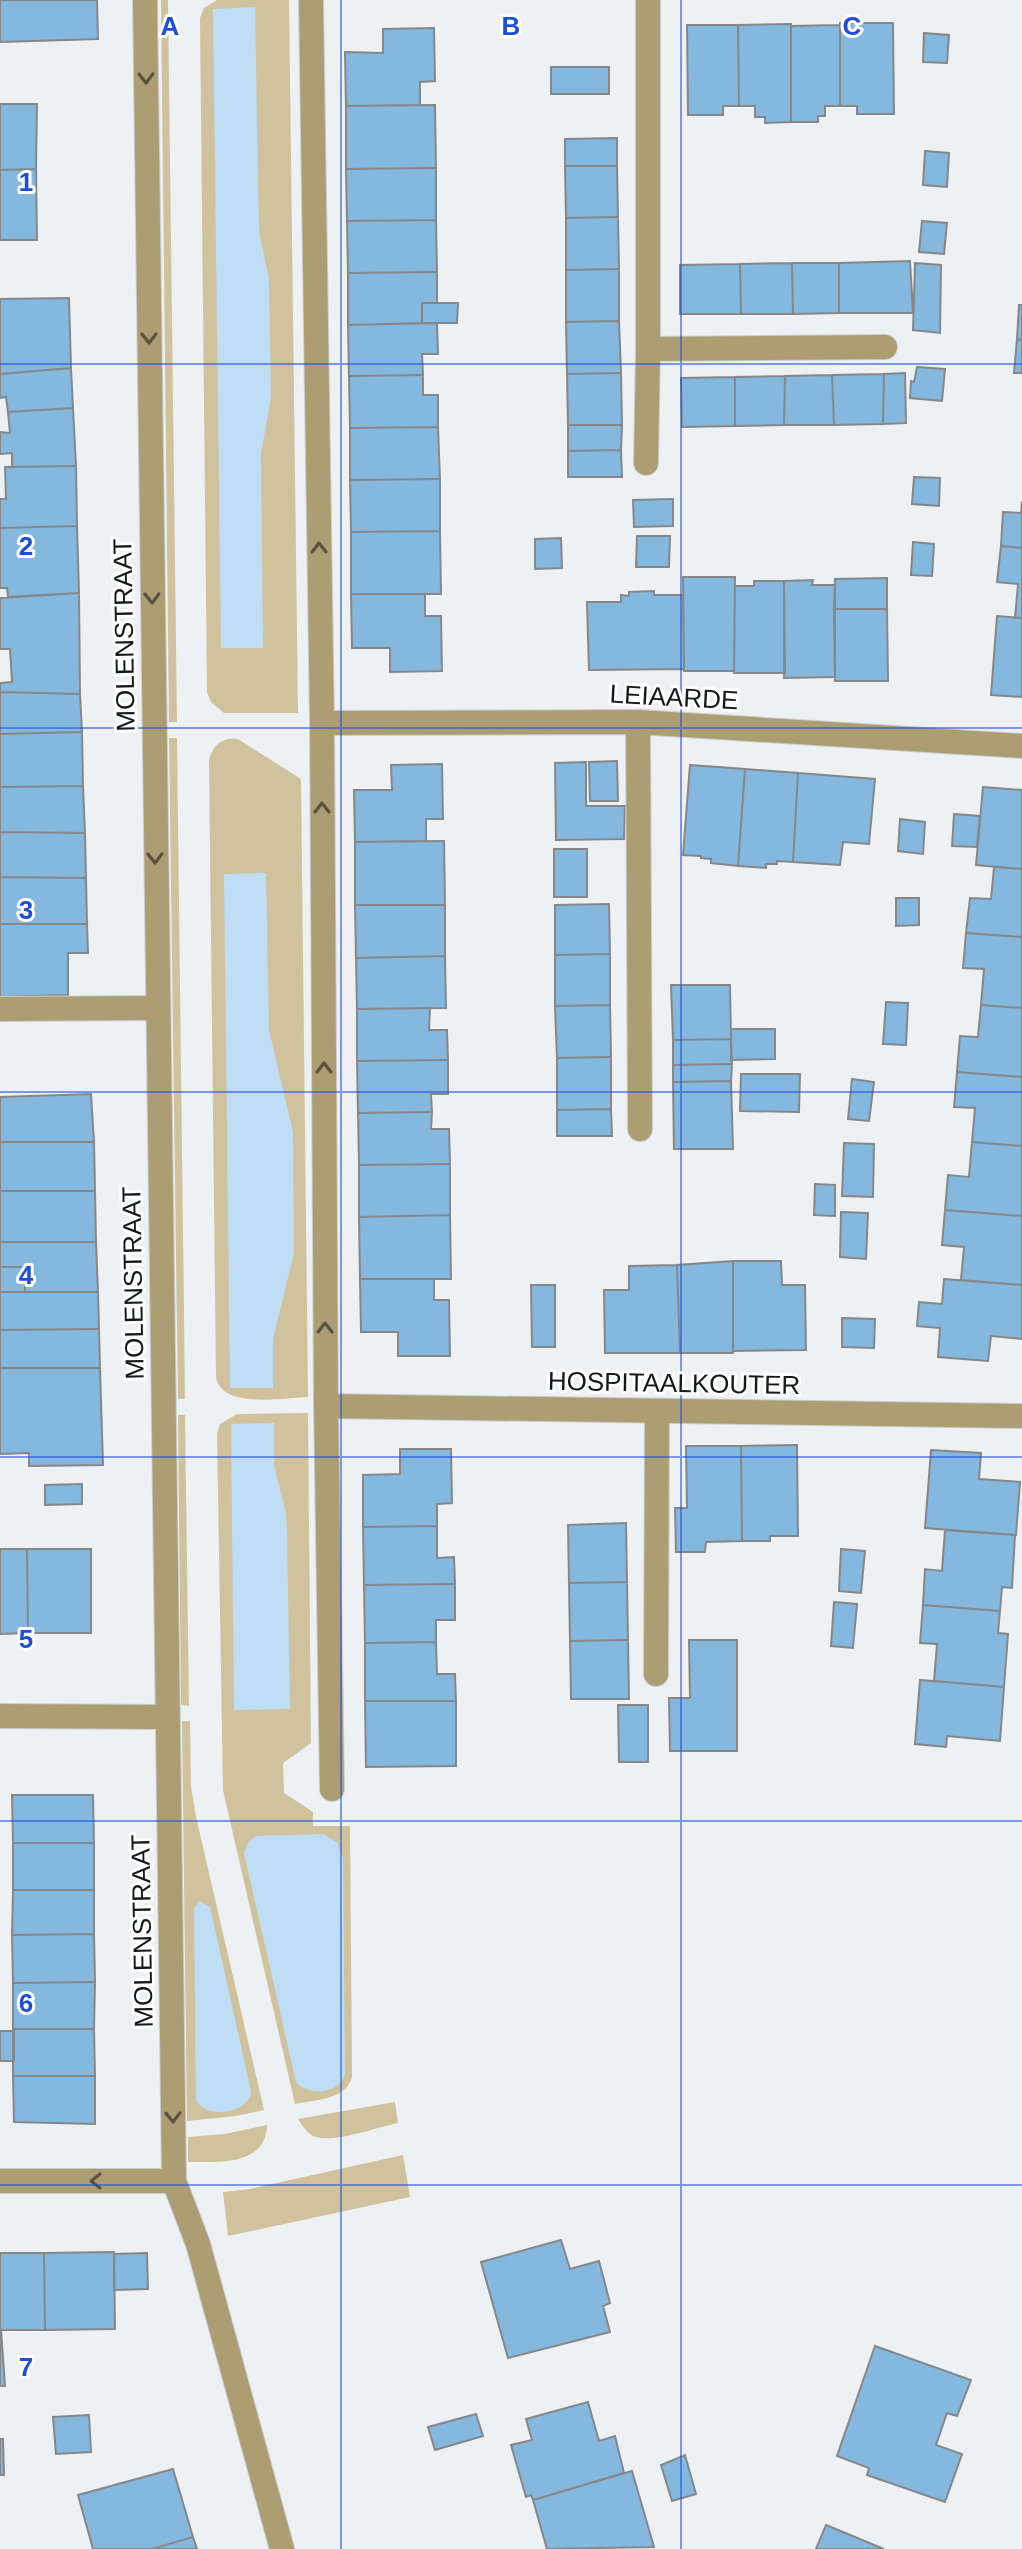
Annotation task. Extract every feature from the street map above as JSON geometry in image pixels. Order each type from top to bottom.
[{"type":"street","name":"MOLENSTRAAT","points":[[145,0],[174,2181],[198,2244],[282,2549]]},
{"type":"street","points":[[311,0],[322,723],[326,1406],[332,1789]]},
{"type":"street","points":[[646,463],[648,0]]},
{"type":"street","points":[[648,349],[885,347]]},
{"type":"street","points":[[638,722],[640,1129]]},
{"type":"street","name":"LEIAARDE","points":[[322,723],[638,722],[1022,746]]},
{"type":"street","points":[[0,1009],[157,1008]]},
{"type":"street","name":"HOSPITAALKOUTER","points":[[326,1406],[1022,1416]]},
{"type":"street","points":[[656,1674],[657,1411]]},
{"type":"street","points":[[0,1716],[166,1717]]},
{"type":"street","points":[[0,2181],[174,2181]]},
{"type":"shaded area","points":[[161,0],[168,0],[177,722],[169,722]]},
{"type":"shaded area","points":[[217,0],[289,0],[298,713],[224,713],[211,702],[207,692],[200,18],[204,8]]},
{"type":"shaded area","points":[[169,738],[177,738],[185,1399],[178,1399]]},
{"type":"shaded area","points":[[238,739],[301,779],[308,1397],[269,1400],[229,1394],[220,1387],[216,1377],[209,761],[219,743]]},
{"type":"shaded area","points":[[308,1413],[311,1743],[283,1763],[284,1793],[313,1812],[313,1826],[350,1826],[352,2077],[349,2085],[336,2095],[295,2104],[223,1790],[217,1434],[220,1424],[237,1414]]},
{"type":"shaded area","points":[[178,1415],[185,1415],[189,1706],[181,1705]]},
{"type":"shaded area","points":[[182,1721],[190,1721],[191,1787],[196,1817],[264,2110],[187,2121]]},
{"type":"shaded area","points":[[395,2102],[398,2123],[345,2136],[316,2137],[298,2119]]},
{"type":"shaded area","points":[[267,2125],[265,2138],[249,2155],[226,2161],[188,2162],[188,2137],[225,2134]]},
{"type":"shaded area","points":[[403,2155],[410,2197],[228,2236],[223,2192],[250,2189]]},
{"type":"water","points":[[255,7],[259,232],[269,279],[271,397],[261,454],[263,648],[221,648],[213,9]]},
{"type":"water","points":[[266,873],[269,1030],[293,1132],[294,1253],[273,1339],[273,1388],[230,1388],[224,874]]},
{"type":"water","points":[[274,1423],[274,1465],[286,1513],[290,1709],[234,1710],[231,1424]]},
{"type":"water","points":[[323,1834],[338,1843],[343,1859],[345,2074],[337,2086],[315,2091],[296,2082],[244,1853],[249,1841],[256,1836]]},
{"type":"water","points":[[200,1901],[210,1907],[251,2091],[243,2105],[218,2112],[202,2107],[196,2101],[194,1908]]},
{"type":"building","points":[[0,0],[97,0],[98,39],[0,42]]},
{"type":"building","points":[[840,23],[893,23],[894,114],[857,114],[857,106],[840,106]]},
{"type":"building","points":[[791,24],[791,122],[765,123],[765,117],[755,117],[755,106],[739,106],[738,25]]},
{"type":"building","points":[[687,25],[738,25],[739,106],[723,106],[723,115],[688,115]]},
{"type":"building","points":[[840,25],[840,106],[825,106],[825,116],[818,116],[818,122],[791,122],[791,26]]},
{"type":"building","points":[[434,28],[435,81],[420,82],[420,105],[346,106],[345,52],[383,53],[383,29]]},
{"type":"building","points":[[924,33],[949,35],[947,63],[923,62]]},
{"type":"building","points":[[551,67],[609,67],[609,94],[551,94]]},
{"type":"building","points":[[0,104],[37,104],[36,169],[0,170]]},
{"type":"building","points":[[435,105],[436,168],[346,169],[346,106]]},
{"type":"building","points":[[617,138],[617,166],[565,166],[565,139]]},
{"type":"building","points":[[925,151],[949,153],[947,187],[923,185]]},
{"type":"building","points":[[565,166],[617,166],[618,217],[566,218]]},
{"type":"building","points":[[436,168],[436,220],[347,221],[346,169]]},
{"type":"building","points":[[36,169],[37,240],[0,240],[0,170]]},
{"type":"building","points":[[618,217],[619,269],[566,270],[566,218]]},
{"type":"building","points":[[436,220],[437,272],[348,273],[347,221]]},
{"type":"building","points":[[922,221],[947,223],[944,254],[919,252]]},
{"type":"building","points":[[910,261],[913,313],[839,313],[839,263]]},
{"type":"building","points":[[792,263],[839,263],[839,313],[793,314]]},
{"type":"building","points":[[792,263],[793,314],[741,314],[740,264]]},
{"type":"building","points":[[915,263],[941,265],[940,333],[913,330]]},
{"type":"building","points":[[740,264],[741,314],[680,314],[680,265]]},
{"type":"building","points":[[619,269],[619,321],[566,322],[566,270]]},
{"type":"building","points":[[437,272],[437,303],[422,303],[422,323],[348,325],[348,273]]},
{"type":"building","points":[[69,298],[71,368],[0,374],[0,299]]},
{"type":"building","points":[[422,303],[458,303],[457,323],[422,323]]},
{"type":"building","points":[[1019,305],[1022,305],[1022,340],[1017,339]]},
{"type":"building","points":[[619,321],[621,373],[567,374],[566,322]]},
{"type":"building","points":[[437,323],[438,354],[422,354],[423,375],[349,376],[348,325]]},
{"type":"building","points":[[1017,339],[1022,340],[1022,373],[1014,373]]},
{"type":"building","points":[[917,367],[945,369],[942,401],[910,398],[911,381],[914,382]]},
{"type":"building","points":[[71,368],[73,408],[8,412],[6,397],[0,398],[0,374]]},
{"type":"building","points":[[621,373],[622,425],[568,425],[567,374]]},
{"type":"building","points":[[905,373],[906,423],[883,424],[884,374]]},
{"type":"building","points":[[884,374],[883,424],[834,425],[832,375]]},
{"type":"building","points":[[423,375],[423,395],[438,395],[438,427],[350,428],[349,376]]},
{"type":"building","points":[[832,375],[834,425],[784,425],[785,376]]},
{"type":"building","points":[[785,376],[784,425],[735,426],[735,377]]},
{"type":"building","points":[[735,377],[735,426],[682,427],[681,378]]},
{"type":"building","points":[[73,408],[76,466],[12,467],[12,453],[0,454],[0,432],[10,433],[8,412]]},
{"type":"building","points":[[568,425],[622,425],[621,450],[568,451]]},
{"type":"building","points":[[438,427],[440,479],[350,480],[350,428]]},
{"type":"building","points":[[621,450],[622,477],[568,477],[568,451]]},
{"type":"building","points":[[76,466],[77,526],[0,528],[0,499],[6,499],[5,467]]},
{"type":"building","points":[[914,477],[940,478],[939,506],[912,504]]},
{"type":"building","points":[[440,479],[440,531],[351,532],[350,480]]},
{"type":"building","points":[[673,499],[673,526],[634,527],[633,500]]},
{"type":"building","points":[[1022,501],[1022,548],[1001,546],[1003,512],[1021,513]]},
{"type":"building","points":[[77,526],[79,593],[8,597],[7,588],[0,588],[0,528]]},
{"type":"building","points":[[440,531],[441,594],[351,594],[351,532]]},
{"type":"building","points":[[637,536],[670,536],[669,567],[636,567]]},
{"type":"building","points":[[561,538],[562,568],[535,569],[535,539]]},
{"type":"building","points":[[913,542],[934,544],[932,576],[911,575]]},
{"type":"building","points":[[1001,546],[1022,548],[1022,618],[1015,618],[1018,584],[997,582]]},
{"type":"building","points":[[683,577],[735,577],[734,671],[684,671]]},
{"type":"building","points":[[887,578],[887,609],[834,609],[835,579]]},
{"type":"building","points":[[813,580],[812,585],[835,585],[835,677],[784,678],[784,581]]},
{"type":"building","points":[[754,581],[784,581],[785,673],[734,673],[735,586],[754,586]]},
{"type":"building","points":[[654,591],[654,595],[683,595],[684,669],[589,670],[587,602],[621,602],[621,595],[629,596],[629,592]]},
{"type":"building","points":[[79,593],[80,694],[0,692],[0,683],[12,682],[10,649],[0,649],[0,598]]},
{"type":"building","points":[[351,594],[425,594],[425,616],[441,616],[442,671],[390,672],[390,648],[352,648]]},
{"type":"building","points":[[834,609],[887,609],[888,681],[835,681]]},
{"type":"building","points":[[997,616],[1022,618],[1022,697],[991,695]]},
{"type":"building","points":[[0,692],[80,694],[82,732],[0,734]]},
{"type":"building","points":[[82,732],[83,786],[0,787],[0,734]]},
{"type":"building","points":[[617,761],[618,801],[590,801],[589,762]]},
{"type":"building","points":[[586,762],[586,806],[625,806],[624,839],[556,840],[555,763]]},
{"type":"building","points":[[442,764],[443,819],[426,819],[426,841],[355,842],[354,790],[392,790],[391,765]]},
{"type":"building","points":[[690,765],[745,769],[738,866],[711,863],[711,859],[701,856],[683,855]]},
{"type":"building","points":[[745,769],[798,773],[793,862],[777,861],[777,864],[766,864],[766,868],[738,866]]},
{"type":"building","points":[[798,773],[875,779],[869,844],[843,842],[840,865],[793,862]]},
{"type":"building","points":[[83,786],[85,833],[0,832],[0,787]]},
{"type":"building","points":[[983,787],[1022,790],[1022,869],[976,865]]},
{"type":"building","points":[[954,814],[980,816],[977,847],[952,846]]},
{"type":"building","points":[[900,819],[925,822],[923,854],[898,851]]},
{"type":"building","points":[[0,832],[85,833],[86,878],[0,877]]},
{"type":"building","points":[[444,841],[445,905],[355,905],[355,842]]},
{"type":"building","points":[[554,849],[587,849],[587,897],[554,897]]},
{"type":"building","points":[[994,867],[1022,869],[1022,937],[966,933],[970,898],[991,899]]},
{"type":"building","points":[[0,877],[86,878],[87,924],[0,924]]},
{"type":"building","points":[[896,898],[919,898],[919,925],[896,926]]},
{"type":"building","points":[[609,904],[610,954],[555,955],[555,905]]},
{"type":"building","points":[[355,905],[445,905],[445,956],[356,958]]},
{"type":"building","points":[[0,924],[87,924],[88,953],[68,953],[68,995],[0,997]]},
{"type":"building","points":[[966,933],[1022,937],[1022,1008],[981,1005],[984,969],[963,968]]},
{"type":"building","points":[[610,954],[610,1005],[555,1006],[555,955]]},
{"type":"building","points":[[445,956],[446,1008],[357,1009],[356,958]]},
{"type":"building","points":[[671,985],[730,985],[731,1039],[673,1040]]},
{"type":"building","points":[[886,1002],[908,1003],[906,1045],[883,1044]]},
{"type":"building","points":[[610,1005],[611,1057],[557,1058],[555,1006]]},
{"type":"building","points":[[981,1005],[1022,1008],[1022,1077],[957,1072],[960,1036],[978,1037]]},
{"type":"building","points":[[430,1008],[429,1030],[447,1030],[448,1060],[357,1061],[357,1009]]},
{"type":"building","points":[[731,1029],[775,1029],[775,1059],[731,1060]]},
{"type":"building","points":[[731,1039],[732,1064],[673,1065],[673,1040]]},
{"type":"building","points":[[611,1057],[611,1109],[557,1110],[557,1058]]},
{"type":"building","points":[[448,1060],[448,1094],[431,1094],[432,1112],[358,1113],[357,1061]]},
{"type":"building","points":[[732,1064],[731,1081],[673,1082],[673,1065]]},
{"type":"building","points":[[957,1072],[1022,1077],[1022,1146],[972,1142],[975,1108],[954,1107]]},
{"type":"building","points":[[741,1074],[800,1074],[799,1112],[740,1111]]},
{"type":"building","points":[[852,1079],[874,1082],[869,1121],[848,1119]]},
{"type":"building","points":[[731,1081],[733,1149],[674,1149],[673,1082]]},
{"type":"building","points":[[91,1094],[94,1142],[0,1142],[0,1097]]},
{"type":"building","points":[[611,1109],[612,1136],[557,1136],[557,1110]]},
{"type":"building","points":[[432,1112],[431,1129],[449,1129],[450,1164],[359,1165],[358,1113]]},
{"type":"building","points":[[0,1142],[94,1142],[95,1191],[0,1191]]},
{"type":"building","points":[[972,1142],[1022,1146],[1022,1216],[945,1210],[948,1175],[969,1177]]},
{"type":"building","points":[[844,1143],[874,1144],[873,1197],[842,1196]]},
{"type":"building","points":[[450,1164],[450,1215],[359,1217],[359,1165]]},
{"type":"building","points":[[815,1184],[835,1185],[835,1216],[814,1215]]},
{"type":"building","points":[[0,1191],[95,1191],[96,1242],[0,1242]]},
{"type":"building","points":[[945,1210],[1022,1216],[1022,1285],[961,1280],[964,1247],[942,1245]]},
{"type":"building","points":[[841,1212],[868,1213],[866,1259],[840,1257]]},
{"type":"building","points":[[450,1215],[451,1279],[360,1279],[359,1217]]},
{"type":"building","points":[[0,1242],[96,1242],[98,1292],[25,1292],[25,1267],[0,1267]]},
{"type":"building","points":[[733,1261],[733,1353],[680,1353],[677,1265]]},
{"type":"building","points":[[733,1261],[781,1261],[782,1285],[805,1285],[806,1350],[733,1351]]},
{"type":"building","points":[[677,1265],[680,1353],[605,1353],[604,1290],[629,1290],[629,1266]]},
{"type":"building","points":[[0,1267],[25,1267],[25,1292],[0,1292]]},
{"type":"building","points":[[360,1279],[434,1279],[434,1300],[449,1300],[450,1356],[398,1356],[398,1332],[361,1332]]},
{"type":"building","points":[[944,1279],[1022,1285],[1022,1339],[991,1336],[988,1361],[938,1357],[940,1328],[917,1326],[919,1302],[942,1304]]},
{"type":"building","points":[[531,1285],[555,1285],[555,1347],[532,1347]]},
{"type":"building","points":[[0,1292],[98,1292],[99,1329],[0,1330]]},
{"type":"building","points":[[842,1318],[875,1319],[874,1348],[842,1347]]},
{"type":"building","points":[[99,1329],[100,1368],[0,1368],[0,1330]]},
{"type":"building","points":[[0,1368],[100,1368],[103,1465],[29,1466],[29,1453],[0,1454]]},
{"type":"building","points":[[797,1445],[798,1536],[770,1536],[770,1541],[742,1541],[741,1446]]},
{"type":"building","points":[[686,1446],[741,1446],[742,1541],[706,1542],[705,1552],[676,1552],[675,1508],[687,1508]]},
{"type":"building","points":[[400,1449],[451,1449],[452,1503],[437,1504],[437,1526],[363,1527],[363,1475],[400,1474]]},
{"type":"building","points":[[931,1450],[981,1453],[979,1479],[1020,1482],[1016,1535],[925,1528]]},
{"type":"building","points":[[82,1484],[82,1504],[45,1505],[45,1485]]},
{"type":"building","points":[[626,1523],[627,1582],[569,1583],[568,1525]]},
{"type":"building","points":[[437,1526],[437,1558],[454,1557],[455,1584],[364,1585],[363,1527]]},
{"type":"building","points":[[945,1530],[1015,1535],[1012,1588],[1002,1587],[1000,1611],[923,1605],[925,1569],[942,1571]]},
{"type":"building","points":[[0,1549],[27,1549],[28,1633],[0,1634]]},
{"type":"building","points":[[27,1549],[91,1549],[91,1633],[28,1633]]},
{"type":"building","points":[[841,1549],[865,1551],[861,1593],[839,1591]]},
{"type":"building","points":[[627,1582],[628,1640],[570,1641],[569,1583]]},
{"type":"building","points":[[455,1584],[455,1620],[436,1620],[436,1642],[365,1643],[364,1585]]},
{"type":"building","points":[[834,1602],[857,1604],[853,1648],[831,1646]]},
{"type":"building","points":[[923,1605],[1000,1611],[998,1633],[1008,1634],[1004,1687],[934,1681],[937,1644],[920,1643]]},
{"type":"building","points":[[628,1640],[629,1699],[571,1699],[570,1641]]},
{"type":"building","points":[[689,1640],[737,1640],[737,1751],[670,1751],[669,1698],[690,1698]]},
{"type":"building","points":[[436,1642],[437,1674],[455,1674],[456,1701],[365,1701],[365,1643]]},
{"type":"building","points":[[920,1680],[1004,1687],[1000,1741],[947,1736],[946,1747],[915,1744]]},
{"type":"building","points":[[365,1701],[456,1701],[456,1766],[366,1767]]},
{"type":"building","points":[[618,1705],[648,1705],[648,1762],[619,1762]]},
{"type":"building","points":[[12,1795],[93,1795],[94,1843],[13,1843]]},
{"type":"building","points":[[13,1843],[94,1843],[94,1890],[13,1890]]},
{"type":"building","points":[[13,1890],[94,1890],[94,1934],[12,1935]]},
{"type":"building","points":[[94,1934],[95,1982],[13,1983],[12,1935]]},
{"type":"building","points":[[95,1982],[94,2029],[13,2029],[13,1983]]},
{"type":"building","points":[[13,2029],[94,2029],[95,2076],[13,2076]]},
{"type":"building","points":[[0,2031],[14,2031],[14,2061],[0,2061]]},
{"type":"building","points":[[13,2076],[95,2076],[95,2124],[14,2122]]},
{"type":"building","points":[[561,2240],[570,2269],[599,2261],[610,2303],[603,2306],[610,2332],[508,2358],[481,2262]]},
{"type":"building","points":[[114,2252],[115,2329],[45,2330],[44,2253]]},
{"type":"building","points":[[0,2253],[44,2253],[45,2330],[1,2330],[5,2386],[0,2386]]},
{"type":"building","points":[[147,2253],[148,2289],[114,2290],[114,2254]]},
{"type":"building","points":[[875,2346],[971,2380],[957,2416],[947,2413],[936,2445],[962,2454],[945,2502],[867,2475],[869,2468],[837,2456]]},
{"type":"building","points":[[588,2402],[599,2441],[615,2436],[624,2473],[533,2500],[531,2495],[526,2497],[511,2445],[532,2440],[526,2419]]},
{"type":"building","points":[[476,2414],[483,2436],[435,2450],[428,2427]]},
{"type":"building","points":[[89,2415],[91,2452],[56,2454],[53,2417]]},
{"type":"building","points":[[0,2439],[3,2439],[4,2475],[0,2475]]},
{"type":"building","points":[[685,2455],[696,2494],[672,2501],[661,2465]]},
{"type":"building","points":[[173,2469],[193,2537],[152,2549],[93,2549],[78,2495]]},
{"type":"building","points":[[632,2471],[654,2547],[547,2549],[533,2500]]},
{"type":"building","points":[[826,2525],[884,2549],[816,2549]]},
{"type":"building","points":[[193,2537],[197,2549],[152,2549]]}]
